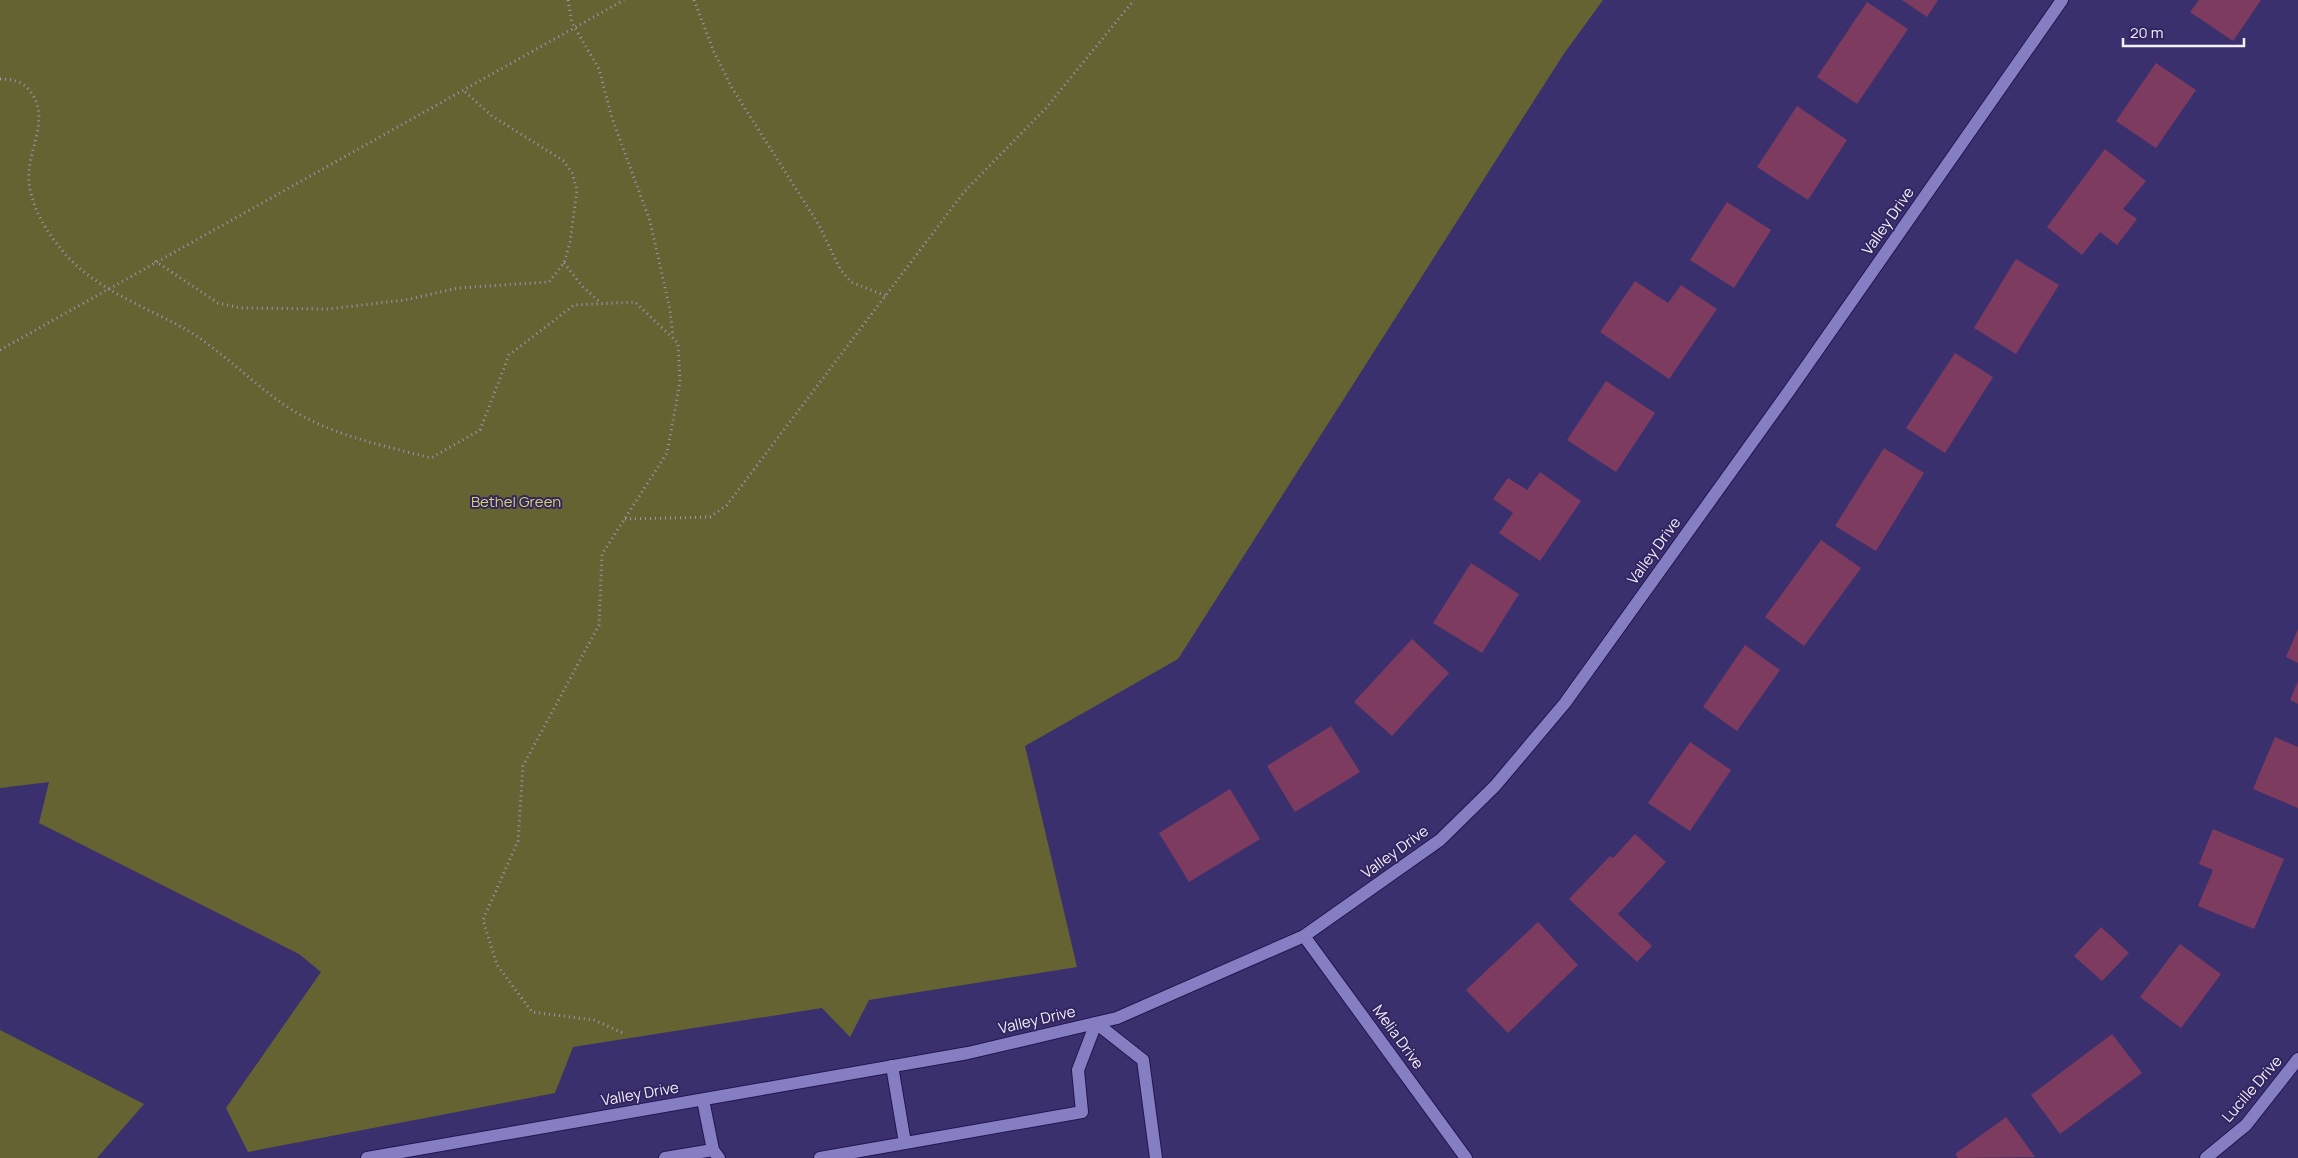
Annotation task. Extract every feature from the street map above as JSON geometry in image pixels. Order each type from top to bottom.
[{"type":"street","name":"Valley Drive","points":[[368,1158],[968,1053],[1096,1023],[1117,1018],[1304,936],[1440,840],[1495,786],[1565,703],[1789,391],[2062,0]]},
{"type":"street","name":"Melia Drive","points":[[1304,936],[1466,1158]]},
{"type":"street","points":[[820,1158],[1082,1112],[1078,1070],[1096,1023],[1143,1060],[1156,1158]]},
{"type":"street","name":"Lucille Drive","points":[[2206,1158],[2246,1125],[2298,1059]]},
{"type":"street","points":[[892,1066],[905,1143]]},
{"type":"street","points":[[665,1158],[716,1154],[703,1100]]},
{"type":"path","points":[[568,0],[570,16],[599,69],[612,118],[648,215],[668,301],[673,337]]},
{"type":"path","points":[[0,350],[155,261],[624,0]]},
{"type":"path","points":[[694,0],[714,52],[732,88],[819,226],[840,269],[851,282],[886,296]]},
{"type":"path","points":[[625,519],[710,517],[719,513],[736,494],[964,192],[1046,108],[1134,0]]},
{"type":"path","points":[[0,79],[20,82],[36,99],[40,122],[30,163],[29,182],[33,202],[51,237],[72,263],[88,277],[189,332],[287,407],[344,435],[431,458],[480,430],[509,355],[574,305],[635,302],[678,343],[680,382],[667,453],[602,554],[599,625],[523,766],[518,841],[484,920],[498,965],[532,1012],[594,1020],[623,1033]]},
{"type":"path","points":[[155,261],[218,303],[242,308],[308,310],[405,300],[458,288],[549,282],[564,263],[576,208],[577,190],[572,173],[564,161],[498,120],[463,90]]},
{"type":"path","points":[[564,263],[583,287],[601,304]]},
{"type":"green space","name":"Bethel Green","points":[[0,0],[1603,0],[1563,55],[1178,659],[1025,746],[1077,967],[869,1000],[850,1037],[822,1008],[573,1047],[555,1093],[248,1152],[226,1108],[321,972],[299,954],[39,823],[49,782],[0,788]]},
{"type":"green space","points":[[0,1030],[144,1104],[97,1158],[0,1158]]},
{"type":"building","points":[[1902,0],[1938,0],[1927,17]]},
{"type":"building","points":[[2199,0],[2261,0],[2233,41],[2190,12]]},
{"type":"building","points":[[1867,2],[1908,29],[1857,104],[1817,77]]},
{"type":"building","points":[[2156,63],[2196,90],[2156,148],[2116,121]]},
{"type":"building","points":[[1797,106],[1847,140],[1808,200],[1757,167]]},
{"type":"building","points":[[2105,149],[2146,181],[2123,209],[2137,219],[2117,245],[2100,232],[2082,255],[2047,227]]},
{"type":"building","points":[[1727,202],[1771,230],[1734,288],[1690,260]]},
{"type":"building","points":[[2016,259],[2059,285],[2016,354],[1974,328]]},
{"type":"building","points":[[1635,281],[1668,303],[1681,285],[1717,309],[1669,379],[1600,332]]},
{"type":"building","points":[[1955,353],[1993,377],[1945,453],[1906,428]]},
{"type":"building","points":[[1606,381],[1655,413],[1616,472],[1567,440]]},
{"type":"building","points":[[1884,448],[1924,473],[1876,551],[1835,526]]},
{"type":"building","points":[[1540,472],[1581,501],[1540,561],[1499,533],[1513,513],[1493,499],[1508,478],[1527,490]]},
{"type":"building","points":[[1821,540],[1861,568],[1804,646],[1765,617]]},
{"type":"building","points":[[1471,563],[1519,594],[1482,653],[1433,623]]},
{"type":"building","points":[[2298,629],[2298,663],[2286,657]]},
{"type":"building","points":[[1412,639],[1449,673],[1392,736],[1354,702]]},
{"type":"building","points":[[1745,645],[1780,670],[1737,731],[1703,707]]},
{"type":"building","points":[[2298,681],[2298,704],[2290,700]]},
{"type":"building","points":[[1331,726],[1360,772],[1295,812],[1267,766]]},
{"type":"building","points":[[2275,737],[2298,747],[2298,808],[2253,789]]},
{"type":"building","points":[[1690,742],[1731,770],[1690,831],[1648,803]]},
{"type":"building","points":[[1230,789],[1260,839],[1189,882],[1159,833]]},
{"type":"building","points":[[2213,829],[2284,859],[2254,929],[2198,906],[2213,870],[2199,864]]},
{"type":"building","points":[[1635,834],[1666,862],[1618,914],[1652,946],[1637,962],[1569,899],[1610,856],[1613,858]]},
{"type":"building","points":[[1538,922],[1578,965],[1508,1033],[1466,990]]},
{"type":"building","points":[[2101,927],[2129,953],[2102,981],[2074,956]]},
{"type":"building","points":[[2180,944],[2221,974],[2181,1028],[2140,997]]},
{"type":"building","points":[[2112,1034],[2142,1073],[2060,1134],[2031,1095]]},
{"type":"building","points":[[2006,1117],[2035,1157],[1958,1158],[1955,1154]]}]
